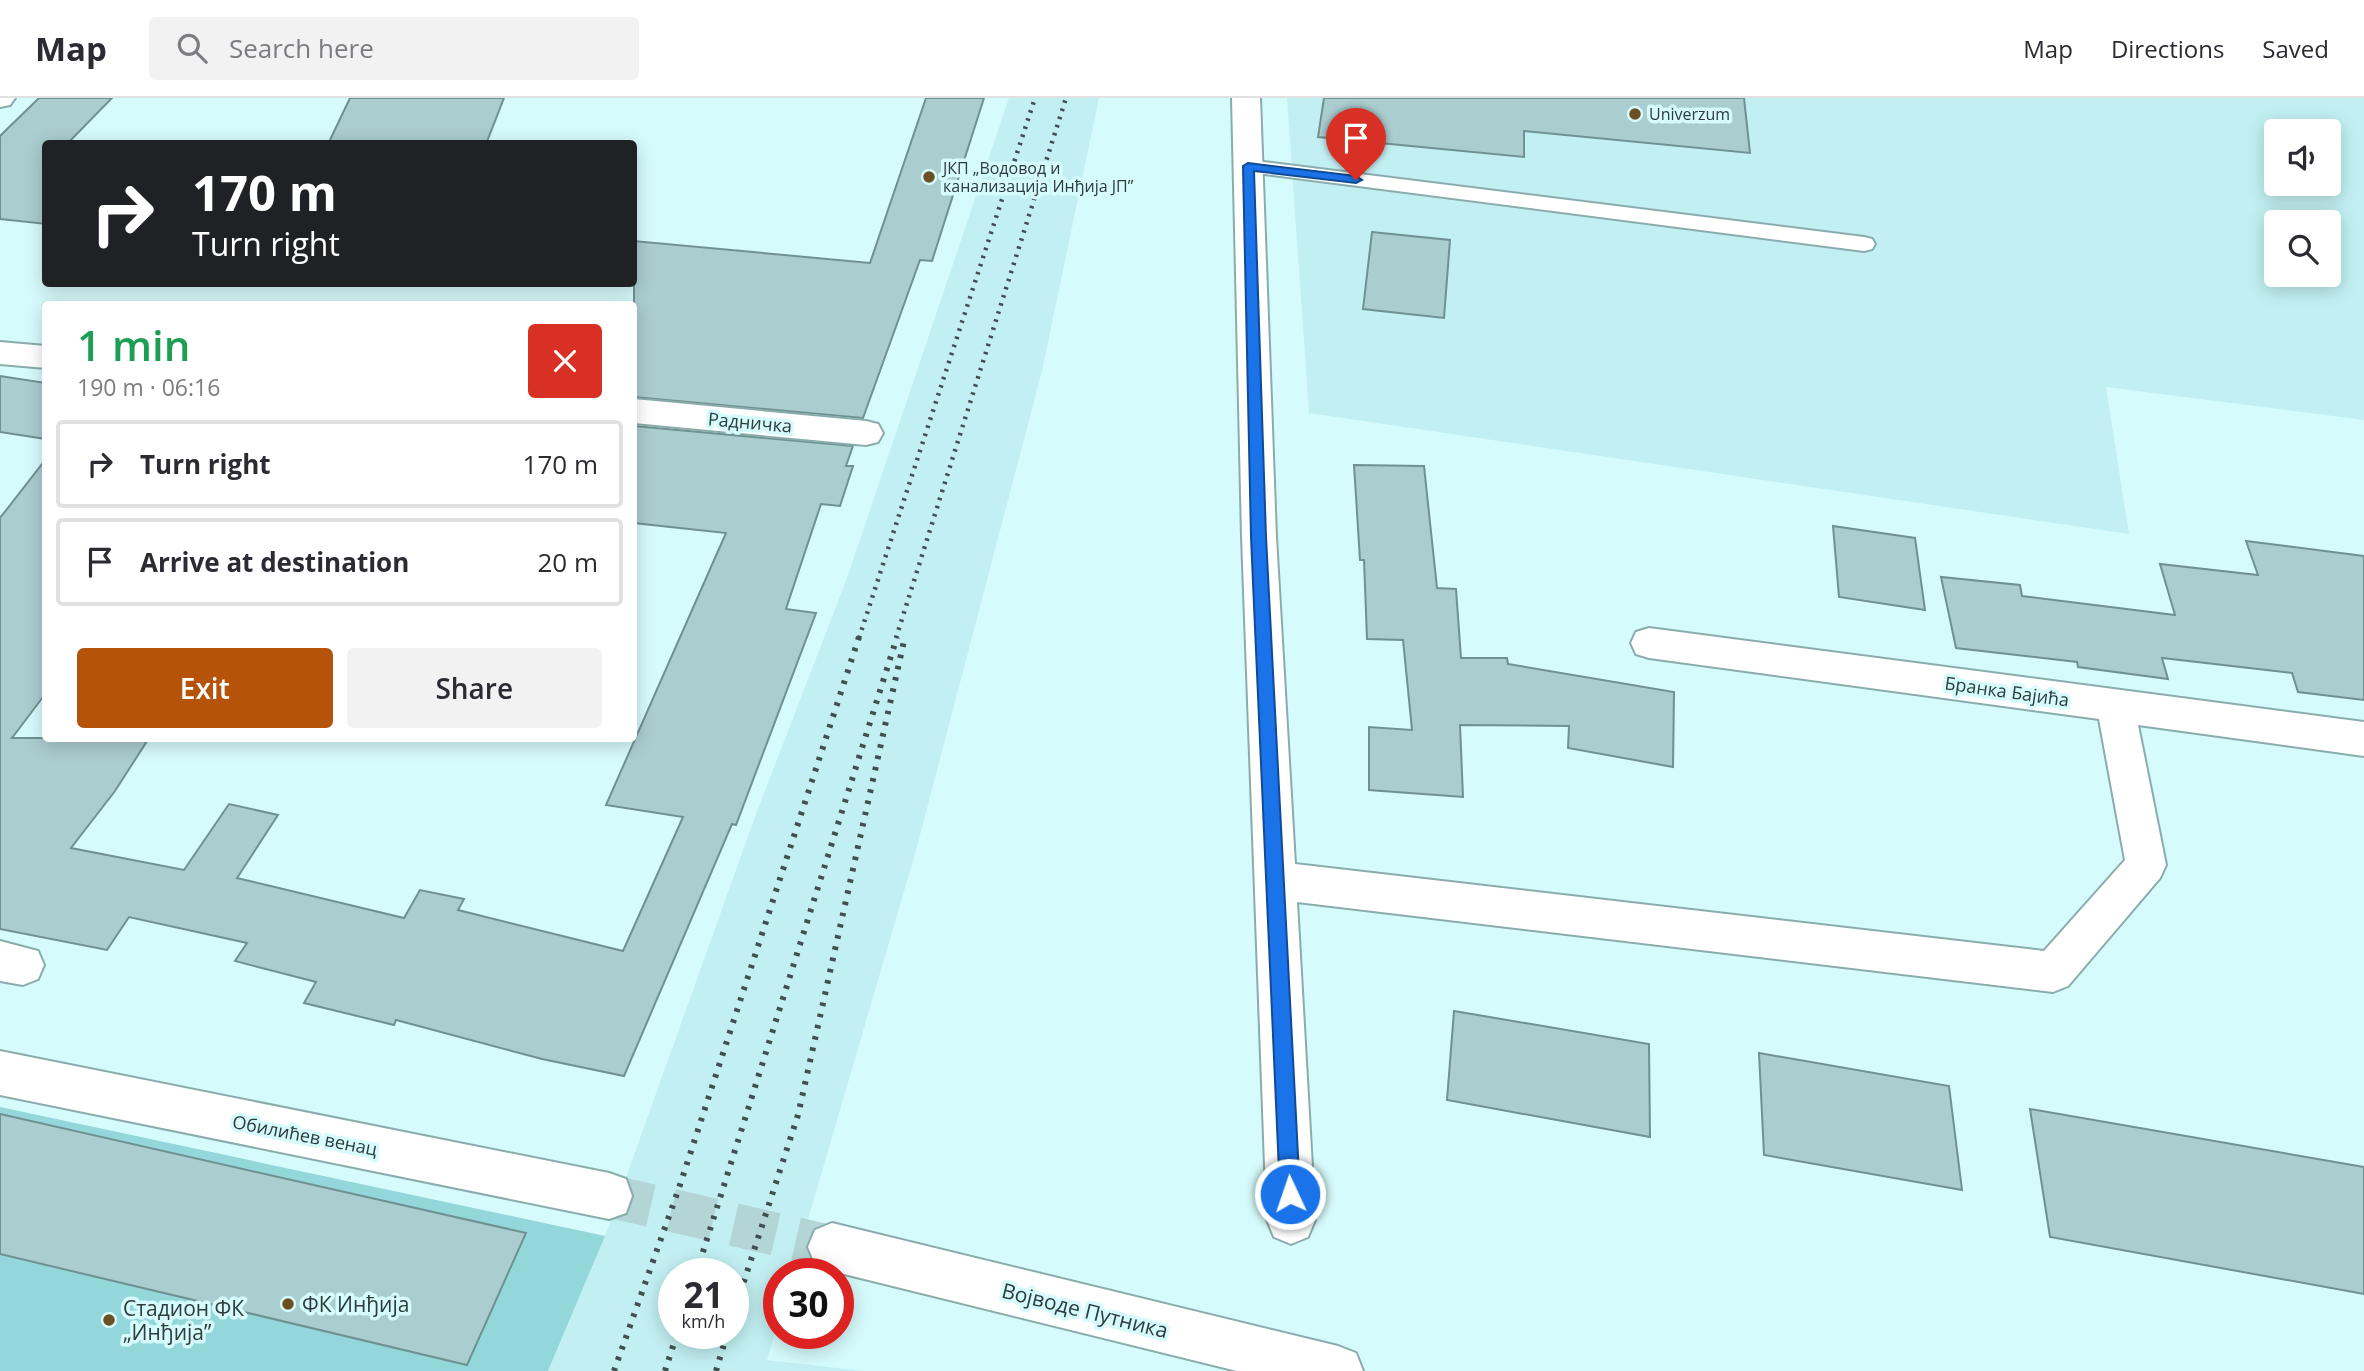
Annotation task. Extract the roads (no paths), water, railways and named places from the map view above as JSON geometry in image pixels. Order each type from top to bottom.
[{"type":"street","points":[[1246,98],[1259,537],[1291,1220]]},
{"type":"street","points":[[0,352],[42,357]]},
{"type":"street","name":"Радничка","points":[[637,411],[866,433]]},
{"type":"street","name":"Бранка Бајића","points":[[1649,643],[2364,739]]},
{"type":"street","points":[[1275,881],[2053,972],[2146,865],[2115,705]]},
{"type":"street","name":"Обилићев венац","points":[[0,1073],[609,1196]]},
{"type":"street","name":"Војводе Путника","points":[[832,1247],[1338,1371]]},
{"type":"lane","points":[[1248,166],[1864,244]]},
{"type":"tunnel","points":[[609,1196],[832,1247]]},
{"type":"railway","points":[[859,638],[1035,98]]},
{"type":"railway","points":[[896,638],[1066,98]]},
{"type":"railway","points":[[614,1371],[679,1188],[859,637]]},
{"type":"railway","points":[[701,1258],[897,637]]},
{"type":"railway","points":[[749,1266],[798,1115],[904,641]]},
{"type":"railway","points":[[665,1371],[672,1349]]},
{"type":"railway","points":[[716,1371],[723,1349]]},
{"type":"place","name":"Univerzum","points":[[1635,114]]},
{"type":"place","name":"ЈКП „Водовод и канализација Инђија ЈП”","points":[[929,177]]},
{"type":"place","name":"ФК Инђија","points":[[288,1304]]},
{"type":"place","name":"Стадион ФК „Инђија”","points":[[109,1320]]}]
